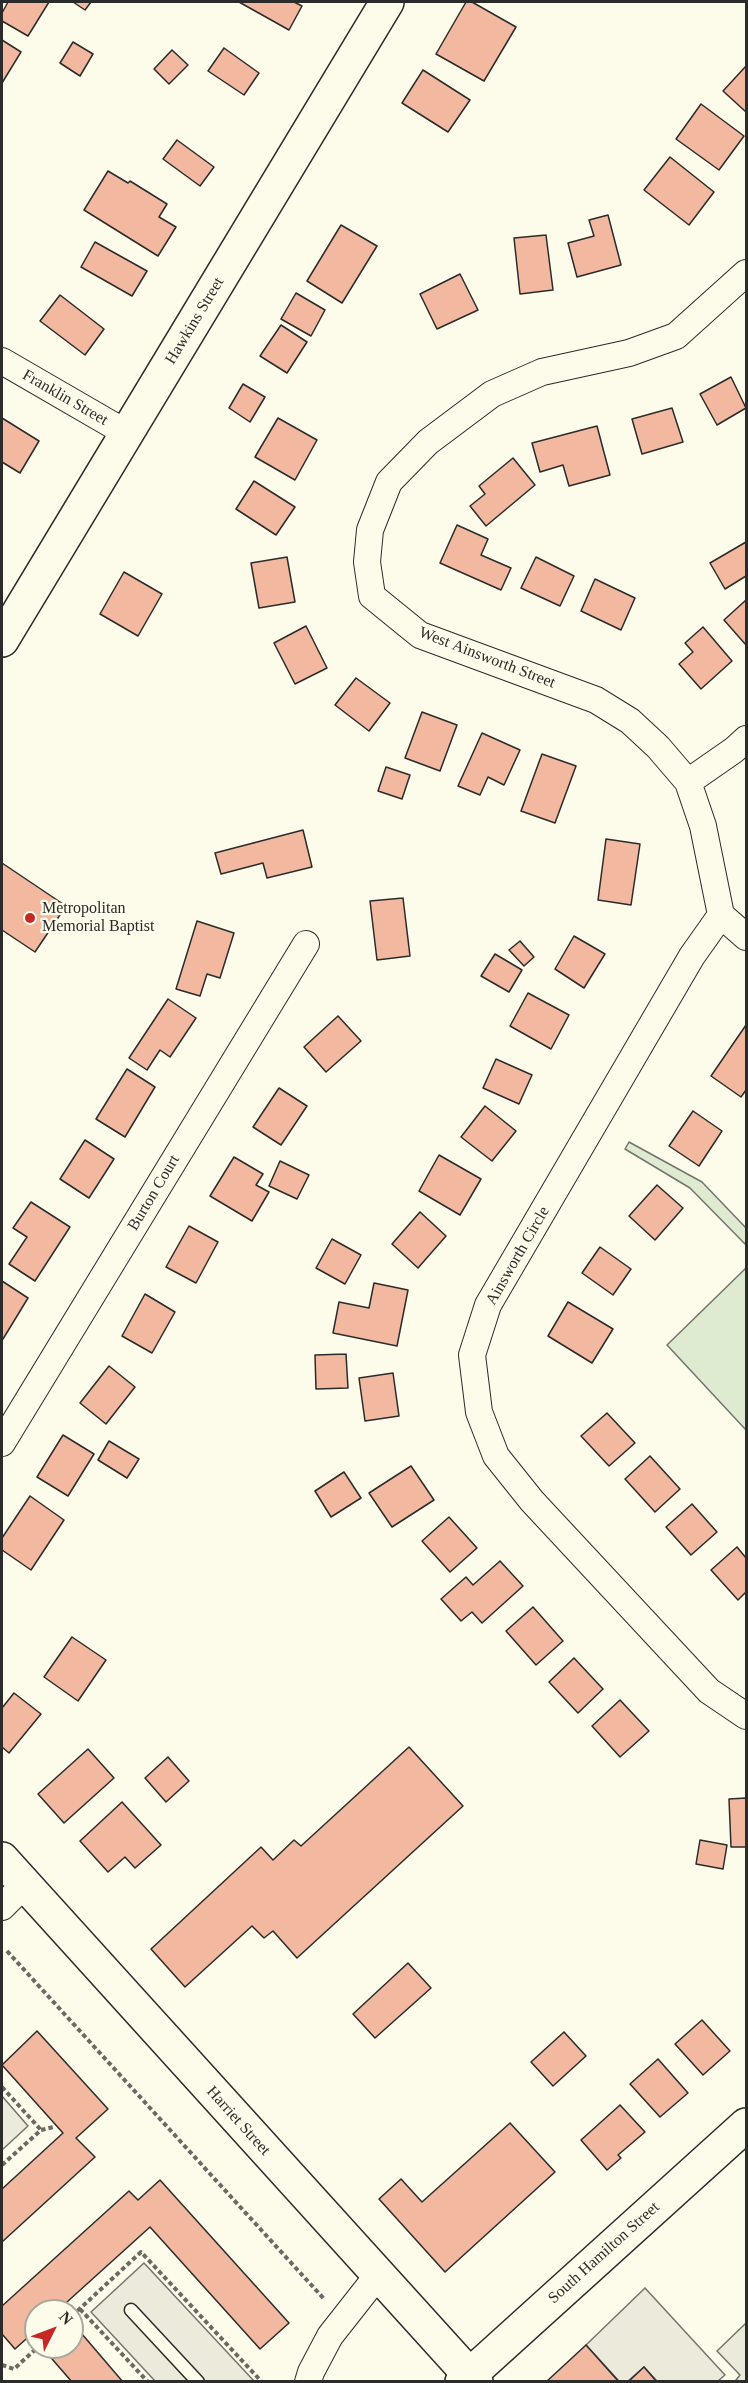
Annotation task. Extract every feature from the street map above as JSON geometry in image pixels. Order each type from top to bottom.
[{"type":"street","name":"Hawkins Street","points":[[2,640],[387,2]]},
{"type":"street","name":"West Ainsworth Street","points":[[688,782],[658,747],[630,721],[596,700],[420,635],[372,596],[367,562],[370,530],[388,482],[428,442],[492,394],[542,372],[629,352],[676,336],[747,273]]},
{"type":"street","name":"Franklin Street","points":[[2,361],[128,434]]},
{"type":"street","points":[[747,739],[688,782],[703,826],[721,915],[747,937]]},
{"type":"street","name":"Ainsworth Circle","points":[[721,915],[692,956],[488,1305],[472,1355],[479,1412],[496,1456],[532,1501],[709,1691],[747,1716]]},
{"type":"street","name":"Burton Court","points":[[2,1443],[306,944]]},
{"type":"street","name":"Harriet Street","points":[[2,1859],[13,1896],[378,2275],[470,2379]]},
{"type":"street","name":"South Hamilton Street","points":[[470,2379],[747,2125]]},
{"type":"street","points":[[308,2382],[330,2336],[378,2275]]},
{"type":"lane","points":[[131,2310],[198,2382]]},
{"type":"path","points":[[7,1951],[332,2306]]},
{"type":"path","points":[[2,2087],[41,2130]]},
{"type":"path","points":[[2,2165],[41,2130],[54,2127]]},
{"type":"path","points":[[84,2305],[141,2252],[262,2382]]},
{"type":"path","points":[[84,2313],[148,2382]]},
{"type":"path","points":[[2,2365],[14,2369],[25,2359]]},
{"type":"green space","points":[[629,1142],[702,1182],[746,1228],[746,1245],[690,1188],[625,1149]]},
{"type":"green space","points":[[746,1268],[746,1430],[667,1345]]},
{"type":"shaded area","points":[[2,2096],[28,2126],[2,2150]]},
{"type":"shaded area","points":[[144,2263],[254,2381],[155,2381],[91,2312]]},
{"type":"shaded area","points":[[645,2288],[725,2375],[718,2381],[657,2381],[644,2367],[628,2381],[619,2381],[586,2345]]},
{"type":"shaded area","points":[[745,2324],[746,2381],[738,2381],[736,2380],[740,2375],[717,2351]]},
{"type":"building","points":[[8,2],[49,2],[28,36],[2,21],[2,13]]},
{"type":"building","points":[[73,2],[91,2],[85,10]]},
{"type":"building","points":[[239,2],[294,2],[302,6],[289,30]]},
{"type":"building","points":[[466,2],[472,2],[516,27],[484,81],[436,54]]},
{"type":"building","points":[[2,40],[21,52],[2,83]]},
{"type":"building","points":[[73,42],[93,54],[80,76],[60,63]]},
{"type":"building","points":[[224,48],[259,73],[244,95],[208,71]]},
{"type":"building","points":[[172,50],[188,65],[169,84],[154,69]]},
{"type":"building","points":[[746,66],[746,112],[723,91]]},
{"type":"building","points":[[423,70],[470,100],[448,132],[402,103]]},
{"type":"building","points":[[701,104],[744,136],[719,170],[676,139]]},
{"type":"building","points":[[177,140],[214,167],[200,186],[163,159]]},
{"type":"building","points":[[670,157],[714,192],[689,225],[644,190]]},
{"type":"building","points":[[108,171],[128,183],[130,181],[167,204],[159,217],[176,227],[158,256],[84,210]]},
{"type":"building","points":[[608,215],[621,265],[577,277],[568,243],[594,236],[589,220]]},
{"type":"building","points":[[341,225],[377,246],[342,303],[307,281]]},
{"type":"building","points":[[546,235],[553,290],[520,294],[514,238]]},
{"type":"building","points":[[95,242],[147,271],[132,296],[81,267]]},
{"type":"building","points":[[460,274],[478,310],[437,329],[420,294]]},
{"type":"building","points":[[296,293],[325,310],[311,336],[281,319]]},
{"type":"building","points":[[60,295],[104,329],[85,355],[40,321]]},
{"type":"building","points":[[281,325],[307,342],[287,373],[260,356]]},
{"type":"building","points":[[731,377],[746,408],[717,425],[700,394]]},
{"type":"building","points":[[243,384],[265,397],[250,422],[229,408]]},
{"type":"building","points":[[672,408],[683,442],[642,454],[632,419]]},
{"type":"building","points":[[2,418],[39,441],[20,473],[2,462]]},
{"type":"building","points":[[278,418],[317,440],[295,480],[255,457]]},
{"type":"building","points":[[597,426],[610,475],[569,486],[563,465],[540,472],[532,443]]},
{"type":"building","points":[[513,458],[535,485],[486,526],[470,506],[485,494],[479,486]]},
{"type":"building","points":[[254,481],[295,507],[276,535],[236,509]]},
{"type":"building","points":[[457,525],[488,539],[481,555],[511,568],[501,590],[440,563]]},
{"type":"building","points":[[746,542],[746,576],[725,589],[710,563]]},
{"type":"building","points":[[287,557],[295,602],[259,608],[251,563]]},
{"type":"building","points":[[536,557],[574,576],[560,606],[521,588]]},
{"type":"building","points":[[124,572],[162,594],[138,636],[100,614]]},
{"type":"building","points":[[595,579],[635,598],[621,630],[581,611]]},
{"type":"building","points":[[746,600],[746,645],[724,620]]},
{"type":"building","points":[[306,626],[327,668],[295,684],[274,643]]},
{"type":"building","points":[[703,627],[732,661],[701,689],[679,664],[693,652],[685,643]]},
{"type":"building","points":[[356,678],[390,703],[369,731],[335,705]]},
{"type":"building","points":[[422,712],[457,725],[440,771],[405,758]]},
{"type":"building","points":[[482,733],[520,750],[504,785],[488,777],[480,795],[458,786]]},
{"type":"building","points":[[542,754],[576,766],[555,823],[521,811]]},
{"type":"building","points":[[386,767],[410,775],[402,799],[378,791]]},
{"type":"building","points":[[303,830],[312,867],[267,878],[263,863],[221,874],[215,853]]},
{"type":"building","points":[[606,839],[640,844],[631,905],[598,900]]},
{"type":"building","name":"Metropolitan Memorial Baptist","points":[[2,863],[66,906],[35,952],[2,930]]},
{"type":"building","points":[[403,898],[410,956],[377,960],[370,901]]},
{"type":"building","points":[[197,921],[234,933],[220,978],[207,974],[200,996],[176,989]]},
{"type":"building","points":[[574,936],[605,954],[584,988],[555,969]]},
{"type":"building","points":[[520,941],[534,957],[524,966],[509,950]]},
{"type":"building","points":[[495,954],[522,970],[509,992],[481,976]]},
{"type":"building","points":[[528,993],[569,1015],[551,1049],[510,1026]]},
{"type":"building","points":[[168,999],[196,1018],[170,1057],[160,1050],[147,1070],[129,1058]]},
{"type":"building","points":[[338,1016],[361,1041],[326,1072],[304,1047]]},
{"type":"building","points":[[746,1025],[746,1090],[741,1097],[711,1076]]},
{"type":"building","points":[[496,1059],[532,1075],[519,1104],[483,1088]]},
{"type":"building","points":[[127,1069],[155,1087],[125,1137],[96,1119]]},
{"type":"building","points":[[279,1088],[307,1106],[281,1145],[253,1127]]},
{"type":"building","points":[[485,1106],[516,1131],[492,1161],[461,1137]]},
{"type":"building","points":[[693,1111],[722,1131],[699,1166],[669,1146]]},
{"type":"building","points":[[85,1140],[114,1159],[89,1198],[60,1179]]},
{"type":"building","points":[[439,1155],[481,1179],[460,1215],[419,1191]]},
{"type":"building","points":[[234,1157],[263,1174],[256,1185],[269,1192],[252,1221],[210,1196]]},
{"type":"building","points":[[280,1161],[309,1175],[297,1199],[269,1186]]},
{"type":"building","points":[[657,1185],[683,1208],[655,1240],[629,1216]]},
{"type":"building","points":[[31,1202],[70,1227],[35,1281],[9,1264],[27,1237],[13,1228]]},
{"type":"building","points":[[420,1212],[446,1236],[418,1268],[392,1244]]},
{"type":"building","points":[[189,1226],[218,1242],[196,1283],[166,1267]]},
{"type":"building","points":[[332,1239],[361,1255],[345,1284],[316,1268]]},
{"type":"building","points":[[600,1247],[631,1269],[613,1295],[582,1273]]},
{"type":"building","points":[[2,1281],[28,1298],[3,1339],[2,1338]]},
{"type":"building","points":[[374,1283],[408,1290],[397,1346],[333,1333],[339,1302],[369,1308]]},
{"type":"building","points":[[145,1294],[175,1312],[152,1353],[122,1336]]},
{"type":"building","points":[[568,1302],[613,1329],[592,1363],[548,1336]]},
{"type":"building","points":[[346,1354],[348,1388],[316,1389],[315,1355]]},
{"type":"building","points":[[109,1366],[135,1387],[106,1424],[80,1403]]},
{"type":"building","points":[[393,1373],[399,1416],[365,1421],[359,1378]]},
{"type":"building","points":[[607,1413],[635,1443],[609,1466],[581,1436]]},
{"type":"building","points":[[63,1435],[94,1454],[68,1496],[37,1477]]},
{"type":"building","points":[[109,1441],[139,1459],[127,1478],[98,1460]]},
{"type":"building","points":[[650,1456],[680,1489],[655,1512],[625,1479]]},
{"type":"building","points":[[411,1466],[434,1500],[392,1527],[369,1493]]},
{"type":"building","points":[[344,1472],[361,1498],[331,1517],[315,1491]]},
{"type":"building","points":[[30,1496],[64,1520],[31,1570],[2,1550],[2,1538]]},
{"type":"building","points":[[692,1504],[717,1532],[691,1555],[666,1527]]},
{"type":"building","points":[[449,1517],[477,1548],[450,1572],[422,1541]]},
{"type":"building","points":[[737,1547],[746,1558],[746,1592],[738,1600],[711,1570]]},
{"type":"building","points":[[500,1561],[523,1586],[482,1623],[472,1612],[461,1621],[441,1599],[466,1577],[473,1585]]},
{"type":"building","points":[[533,1607],[563,1641],[536,1665],[506,1631]]},
{"type":"building","points":[[72,1637],[106,1660],[78,1701],[44,1677]]},
{"type":"building","points":[[574,1658],[603,1689],[578,1713],[549,1682]]},
{"type":"building","points":[[14,1693],[41,1714],[9,1753],[2,1747],[2,1708]]},
{"type":"building","points":[[620,1700],[649,1731],[620,1757],[592,1726]]},
{"type":"building","points":[[409,1747],[463,1806],[297,1958],[273,1931],[264,1938],[252,1926],[185,1987],[151,1949],[261,1847],[273,1860],[294,1840],[301,1846]]},
{"type":"building","points":[[88,1749],[114,1778],[64,1823],[38,1794]]},
{"type":"building","points":[[168,1757],[189,1781],[166,1802],[145,1778]]},
{"type":"building","points":[[746,1798],[746,1847],[731,1847],[729,1799]]},
{"type":"building","points":[[122,1802],[161,1845],[135,1868],[125,1857],[108,1872],[80,1841]]},
{"type":"building","points":[[700,1840],[727,1845],[723,1869],[696,1864]]},
{"type":"building","points":[[408,1963],[431,1988],[375,2038],[353,2014]]},
{"type":"building","points":[[702,2020],[730,2051],[703,2075],[675,2044]]},
{"type":"building","points":[[37,2031],[108,2109],[76,2138],[95,2157],[2,2242],[2,2189],[63,2133],[2,2065]]},
{"type":"building","points":[[564,2032],[586,2056],[553,2086],[531,2062]]},
{"type":"building","points":[[658,2059],[688,2093],[660,2117],[630,2084]]},
{"type":"building","points":[[620,2105],[645,2132],[618,2155],[621,2158],[607,2170],[581,2140]]},
{"type":"building","points":[[510,2123],[555,2172],[445,2272],[379,2199],[401,2179],[422,2202]]},
{"type":"building","points":[[160,2180],[289,2323],[260,2349],[150,2227],[70,2299],[24,2299],[24,2341],[15,2349],[2,2334],[2,2306],[129,2191],[138,2200]]},
{"type":"building","points":[[84,2336],[123,2382],[72,2382],[52,2359],[84,2359]]},
{"type":"building","points":[[586,2345],[619,2382],[546,2382]]},
{"type":"building","points":[[644,2367],[657,2382],[628,2382]]},
{"type":"place","name":"Metropolitan Memorial Baptist","points":[[30,918]]}]
